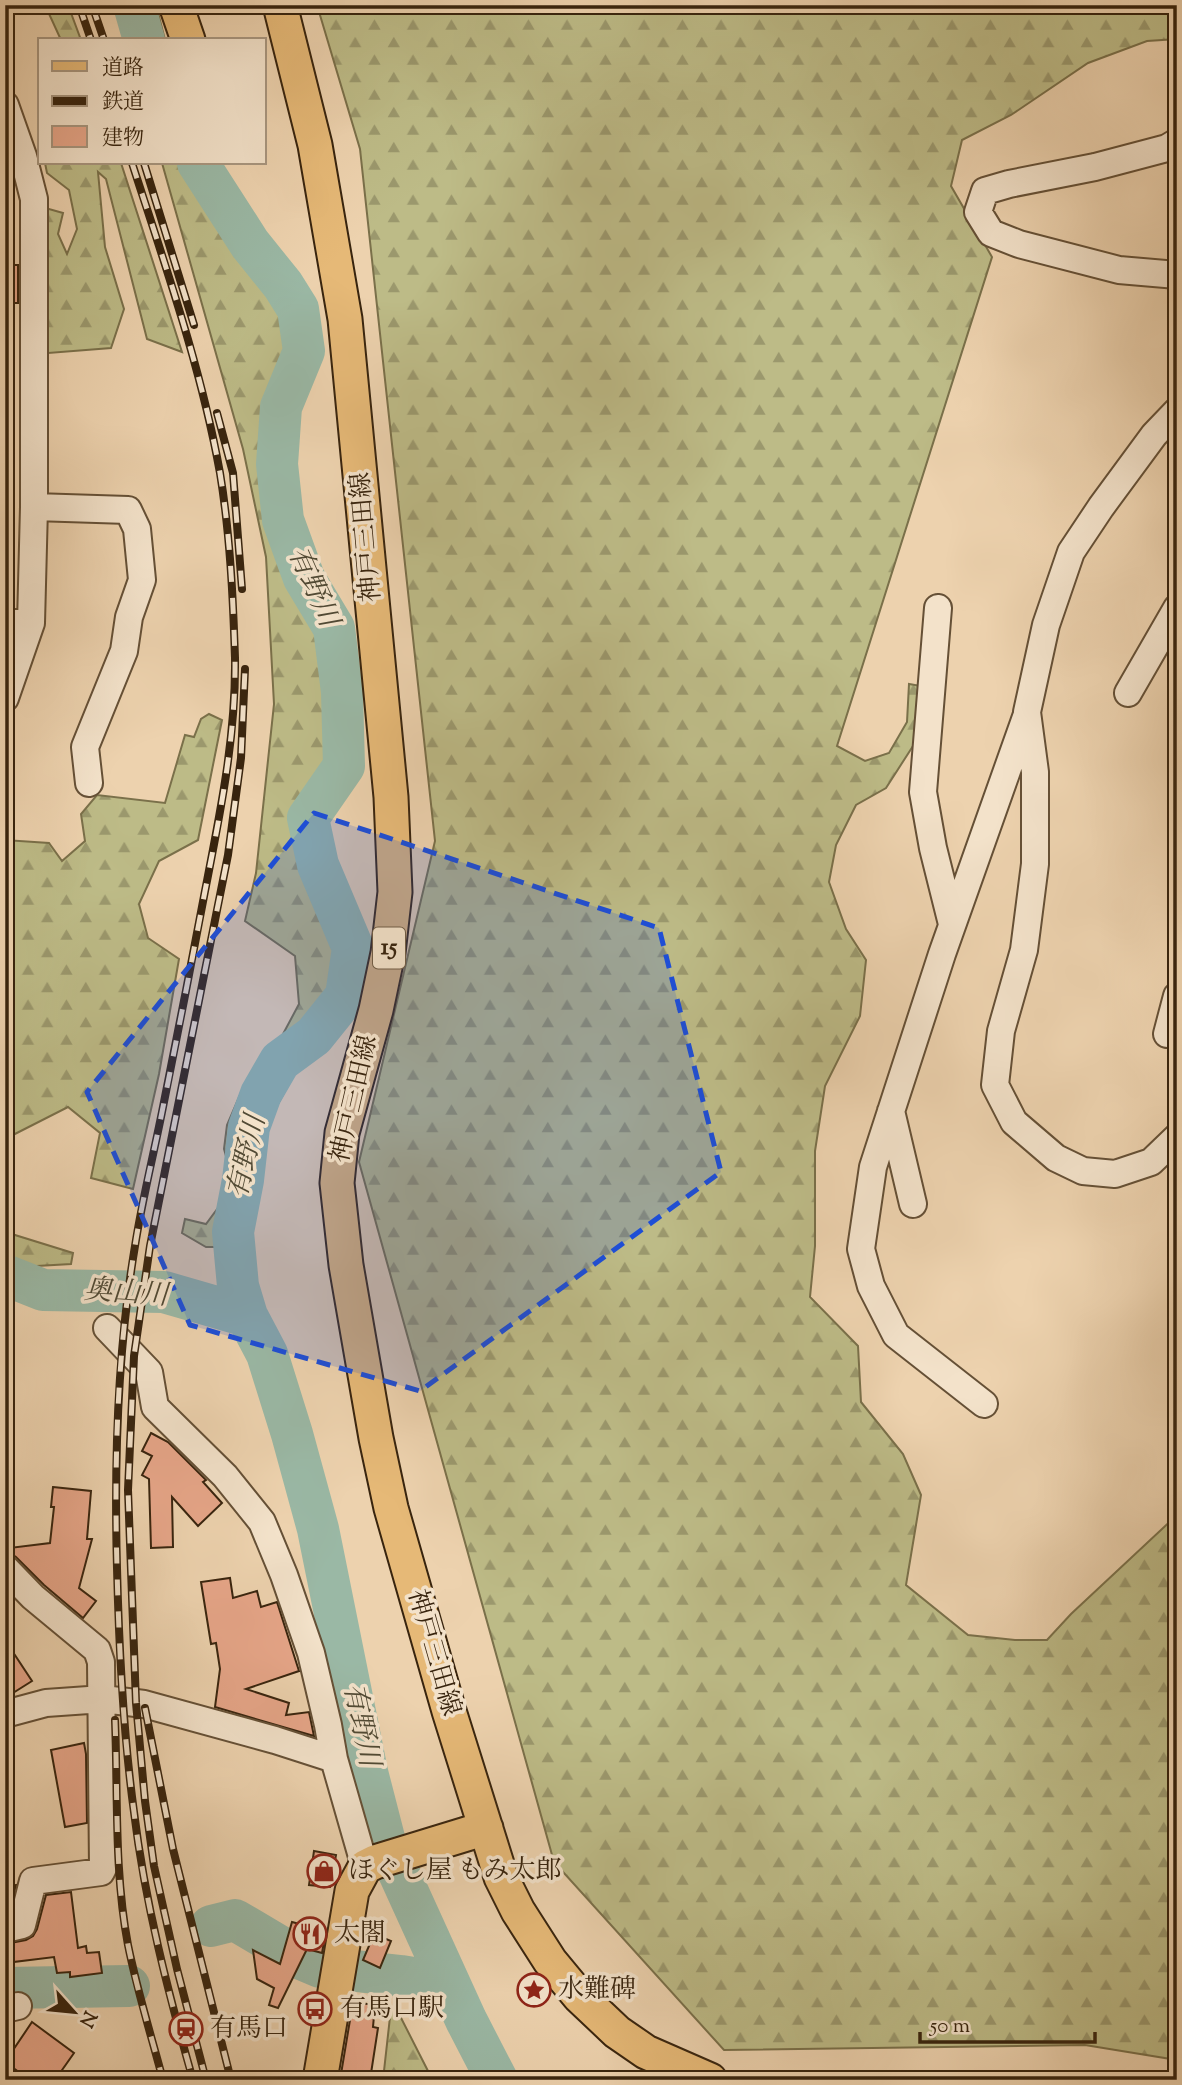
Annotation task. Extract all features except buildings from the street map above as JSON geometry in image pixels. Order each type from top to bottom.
[{"type":"main road","points":[[176,5],[187,38]]},
{"type":"main road","name":"神戸三田線","points":[[280,5],[277,55],[315,145],[345,318],[391,797],[395,892],[388,953],[376,1010],[342,1133],[337,1183],[346,1265],[360,1351],[391,1508],[449,1711],[471,1832],[550,1961],[579,1996],[617,2032],[646,2052],[710,2080]]},
{"type":"main road","points":[[320,2080],[352,1891],[370,1865],[471,1832]]},
{"type":"street","points":[[5,105],[14,155],[34,199],[34,508],[5,698]]},
{"type":"street","points":[[1177,142],[1167,148],[1095,167],[985,191],[978,212],[991,233],[1019,244],[1119,270],[1177,275]]},
{"type":"street","points":[[984,1404],[896,1335],[871,1286],[861,1249],[873,1167],[1027,712],[1046,625],[1071,552],[1154,435],[1177,411]]},
{"type":"street","points":[[34,508],[128,510],[137,529],[142,580],[129,617],[124,650],[85,747],[89,783]]},
{"type":"street","points":[[938,608],[923,792],[933,848],[953,925]]},
{"type":"street","points":[[1128,693],[1177,608]]},
{"type":"street","points":[[1027,712],[1035,772],[1035,864],[1024,950],[1001,1031],[995,1085],[1014,1122],[1056,1158],[1083,1171],[1115,1174],[1151,1162],[1177,1137]]},
{"type":"street","points":[[1167,1034],[1177,996]]},
{"type":"street","points":[[891,1111],[913,1204]]},
{"type":"street","points":[[107,1328],[149,1372],[155,1408],[225,1476],[262,1522],[284,1574],[311,1653],[334,1759],[370,1865]]},
{"type":"street","points":[[5,1568],[33,1597],[97,1650],[101,1662],[103,1699],[103,1868],[101,1872],[33,1881],[22,1925],[5,1928]]},
{"type":"street","points":[[5,1714],[46,1703],[103,1699],[159,1707],[334,1759]]},
{"type":"highlighted area","points":[[314,813],[659,928],[721,1172],[420,1391],[190,1325],[87,1092]]},
{"type":"green space","points":[[45,5],[68,5],[80,38],[60,38]]},
{"type":"green space","points":[[119,5],[156,5],[164,38],[127,38]]},
{"type":"green space","points":[[317,5],[1177,5],[1177,39],[1147,41],[1088,63],[1011,115],[962,140],[951,186],[992,257],[837,746],[865,761],[889,753],[907,722],[909,684],[921,686],[922,732],[886,788],[856,805],[836,845],[829,882],[846,929],[866,960],[860,1016],[825,1086],[815,1151],[815,1246],[810,1297],[858,1346],[861,1402],[903,1454],[921,1495],[906,1585],[968,1635],[1047,1640],[1071,1614],[1177,1515],[1177,2060],[1085,2045],[724,2050],[554,1862],[359,1162],[435,841],[360,149]]},
{"type":"green space","points":[[45,164],[121,164],[182,352],[147,339],[106,179],[98,172],[105,247],[124,309],[111,348],[36,354],[42,207],[63,213],[58,234],[67,254],[77,229],[69,190],[47,173]]},
{"type":"green space","points":[[162,164],[213,164],[291,277],[306,285],[317,324],[314,356],[295,408],[286,466],[297,533],[314,578],[339,607],[350,631],[360,752],[300,821],[311,865],[362,972],[350,1018],[332,1042],[298,1067],[266,1126],[247,1247],[206,1247],[182,1233],[185,1219],[206,1224],[226,1197],[229,1167],[224,1149],[227,1125],[243,1088],[258,1074],[274,1051],[299,1004],[295,956],[245,921],[256,873],[274,704],[266,557],[243,449]]},
{"type":"green space","points":[[209,714],[222,720],[198,840],[159,861],[139,904],[148,938],[179,959],[159,1074],[133,1189],[91,1178],[100,1133],[68,1107],[5,1139],[5,840],[49,843],[62,861],[85,841],[81,814],[97,795],[165,803],[185,735],[194,737],[201,719]]},
{"type":"green space","points":[[5,1228],[15,1235],[73,1253],[71,1264],[19,1267],[5,1259]]},
{"type":"green space","points":[[391,2008],[396,2008],[428,2071],[453,2073],[456,2080],[383,2080]]},
{"type":"waterway","name":"有野川","points":[[134,5],[143,38]]},
{"type":"waterway","name":"有野川","points":[[199,164],[250,244],[283,285],[298,309],[304,351],[281,407],[277,464],[283,520],[304,578],[334,628],[342,692],[344,766],[308,818],[318,865],[353,948],[346,996],[314,1036],[280,1061],[261,1094],[249,1127],[233,1232],[238,1286],[247,1316],[267,1354],[318,1529],[367,1772],[385,1842],[466,2020],[497,2080]]},
{"type":"waterway","name":"奥山川","points":[[5,1275],[43,1290],[164,1292],[247,1316]]},
{"type":"waterway","points":[[211,1926],[235,1920],[301,1959],[320,1967],[449,1984]]},
{"type":"waterway","points":[[5,1988],[129,1986]]},
{"type":"railway","points":[[79,5],[90,38]]},
{"type":"railway","points":[[92,5],[103,38]]},
{"type":"railway","points":[[132,164],[181,316],[212,433],[226,519],[235,658],[233,717],[221,804],[129,1286],[117,1447],[119,1629],[130,1782],[151,1914],[193,2080]]},
{"type":"railway","points":[[144,164],[194,325]]},
{"type":"railway","points":[[217,413],[233,473],[242,589]]},
{"type":"railway","points":[[206,2080],[154,1866],[145,1801],[136,1703],[128,1490],[134,1356],[150,1246],[228,855],[241,758],[245,669]]},
{"type":"railway","points":[[145,1708],[173,1849],[231,2080]]},
{"type":"railway","points":[[115,1720],[120,1889],[128,1945],[163,2080]]},
{"type":"place","name":"ほぐし屋 もみ太郎","points":[[324,1871]]},
{"type":"place","name":"太閤","points":[[310,1934]]},
{"type":"place","name":"水難碑","points":[[534,1990]]},
{"type":"place","name":"有馬口駅","points":[[315,2009]]},
{"type":"place","name":"有馬口","points":[[186,2029]]}]
